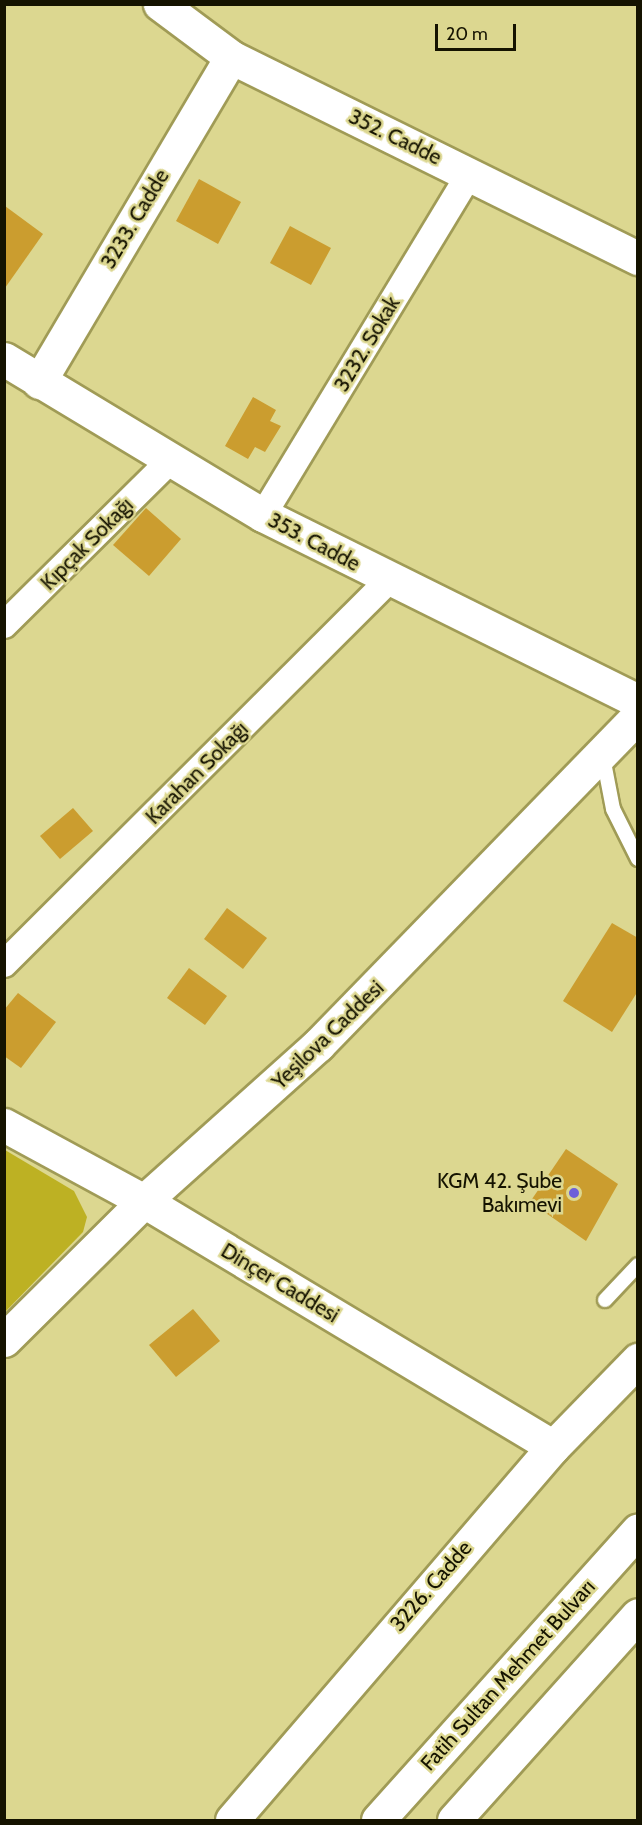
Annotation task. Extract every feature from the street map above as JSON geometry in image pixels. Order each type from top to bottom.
[{"type":"main road","name":"352. Cadde","points":[[160,4],[231,57],[471,173],[638,258]]},
{"type":"main road","name":"3233. Cadde","points":[[39,382],[231,57]]},
{"type":"main road","name":"353. Cadde","points":[[4,359],[169,462],[263,515],[388,581],[638,701]]},
{"type":"main road","name":"Yeşilova Caddesi","points":[[4,1340],[144,1201],[318,1046],[638,716]]},
{"type":"main road","name":"Dinçer Caddesi","points":[[4,1125],[144,1201],[553,1447]]},
{"type":"main road","name":"3226. Cadde","points":[[232,1821],[553,1447],[638,1360]]},
{"type":"main road","name":"Fatih Sultan Mehmet Bulvarı","points":[[378,1821],[638,1530]]},
{"type":"main road","points":[[454,1821],[638,1615]]},
{"type":"street","name":"3232. Sokak","points":[[263,515],[471,173]]},
{"type":"street","name":"Kıpçak Sokağı","points":[[4,625],[169,462]]},
{"type":"street","name":"Karahan Sokağı","points":[[4,964],[388,581]]},
{"type":"lane","points":[[602,753],[613,809],[638,859]]},
{"type":"lane","points":[[605,1300],[638,1264]]},
{"type":"shaded area","points":[[5,1150],[74,1191],[87,1217],[83,1232],[5,1312]]},
{"type":"building","points":[[199,179],[241,202],[218,244],[176,221]]},
{"type":"building","points":[[5,206],[43,234],[5,288]]},
{"type":"building","points":[[290,226],[331,248],[311,285],[270,263]]},
{"type":"building","points":[[253,397],[276,410],[270,421],[281,426],[265,452],[255,447],[248,459],[225,446]]},
{"type":"building","points":[[146,508],[181,539],[149,576],[113,545]]},
{"type":"building","points":[[73,808],[93,831],[60,859],[40,836]]},
{"type":"building","points":[[227,908],[267,938],[243,969],[204,939]]},
{"type":"building","points":[[612,923],[638,938],[638,991],[612,1032],[563,1001]]},
{"type":"building","points":[[189,968],[227,996],[205,1025],[167,998]]},
{"type":"building","points":[[18,993],[56,1022],[21,1068],[4,1056],[4,1010]]},
{"type":"building","name":"KGM 42. Şube Bakımevi","points":[[566,1149],[618,1184],[586,1241],[530,1202]]},
{"type":"building","points":[[193,1309],[220,1341],[176,1377],[149,1345]]},
{"type":"place","name":"KGM 42. Şube Bakımevi","points":[[574,1193]]}]
